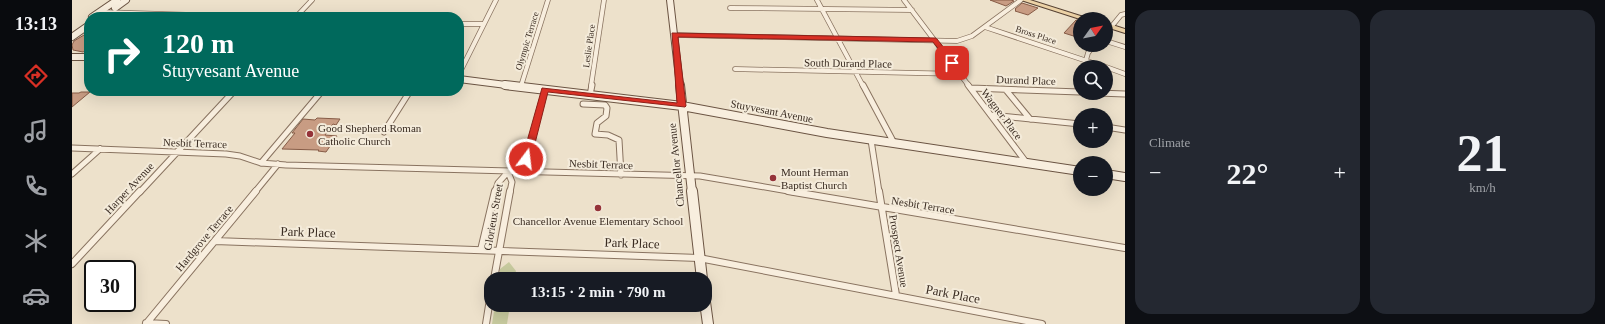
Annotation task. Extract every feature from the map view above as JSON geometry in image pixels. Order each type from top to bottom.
[{"type":"main road","points":[[102,12],[117,0]]},
{"type":"main road","points":[[108,12],[126,0]]},
{"type":"main road","name":"Chancellor Avenue","points":[[670,0],[701,272]]},
{"type":"main road","points":[[1022,0],[1073,15]]},
{"type":"main road","points":[[72,31],[84,23]]},
{"type":"main road","points":[[1113,27],[1125,30]]},
{"type":"main road","points":[[72,37],[84,29]]},
{"type":"main road","points":[[72,54],[84,56]]},
{"type":"main road","points":[[72,57],[84,57]]},
{"type":"main road","name":"Stuyvesant Avenue","points":[[464,80],[682,106],[827,133],[1073,170]]},
{"type":"main road","points":[[1113,175],[1125,177]]},
{"type":"main road","points":[[706,312],[708,324]]},
{"type":"street","points":[[301,12],[312,0]]},
{"type":"street","points":[[464,64],[496,0]]},
{"type":"street","name":"Olympic Terrace","points":[[522,87],[548,0]]},
{"type":"street","name":"Leslie Place","points":[[590,95],[604,0]]},
{"type":"street","points":[[817,0],[894,143]]},
{"type":"street","name":"Wagner Place","points":[[904,0],[1026,162]]},
{"type":"street","points":[[674,35],[964,40],[972,36],[1022,0]]},
{"type":"street","points":[[730,8],[912,10]]},
{"type":"street","points":[[1113,22],[1121,15],[1125,14]]},
{"type":"street","points":[[464,24],[484,24]]},
{"type":"street","name":"Bross Place","points":[[985,27],[1086,60]]},
{"type":"street","points":[[1113,43],[1125,47]]},
{"type":"street","points":[[1086,60],[1089,52]]},
{"type":"street","name":"South Durand Place","points":[[735,70],[961,74]]},
{"type":"street","name":"Bross Place","points":[[1113,70],[1125,74]]},
{"type":"street","name":"Durand Place","points":[[971,88],[1073,92]]},
{"type":"street","points":[[523,172],[545,90]]},
{"type":"street","points":[[1006,90],[1030,119]]},
{"type":"street","points":[[1113,94],[1125,94]]},
{"type":"street","name":"Harper Avenue","points":[[72,264],[75,257],[229,96]]},
{"type":"street","points":[[261,162],[318,96]]},
{"type":"street","points":[[384,132],[407,96]]},
{"type":"street","points":[[583,104],[605,106],[607,108],[606,116],[597,122],[595,134],[620,140],[621,174]]},
{"type":"street","points":[[991,115],[1073,123]]},
{"type":"street","points":[[1113,128],[1125,130]]},
{"type":"street","name":"Prospect Avenue","points":[[871,140],[896,295]]},
{"type":"street","name":"Nesbit Terrace","points":[[72,148],[233,154],[261,162],[278,164],[508,172],[690,176],[1125,248]]},
{"type":"street","points":[[72,174],[100,149]]},
{"type":"street","name":"Hardgrove Terrace","points":[[146,324],[278,164]]},
{"type":"street","name":"Glorieux Street","points":[[481,250],[491,204],[498,183],[508,172],[512,182],[495,272]]},
{"type":"street","name":"Park Place","points":[[215,240],[699,258],[1042,324]]},
{"type":"street","points":[[486,324],[488,312]]},
{"type":"street","points":[[146,324],[166,324]]},
{"type":"green space","points":[[509,262],[516,271],[500,272],[500,269]]},
{"type":"green space","points":[[494,312],[509,312],[507,324],[492,324]]},
{"type":"building","points":[[990,0],[1011,0],[1014,1],[1006,6]]},
{"type":"building","points":[[1022,3],[1038,8],[1028,15],[1015,11],[1015,9]]},
{"type":"building","points":[[1073,23],[1073,36],[1064,33]]},
{"type":"building","points":[[84,35],[84,52],[73,50],[72,45],[74,41]]},
{"type":"building","points":[[84,92],[85,96],[72,107],[72,93]]},
{"type":"building","name":"Good Shepherd Roman Catholic Church","points":[[317,118],[340,119],[336,125],[333,124],[325,135],[337,136],[326,152],[318,151],[319,150],[282,149],[295,133],[292,133],[303,119],[315,120]]},
{"type":"place","name":"Good Shepherd Roman Catholic Church","points":[[310,134]]},
{"type":"place","name":"Mount Herman Baptist Church","points":[[773,178]]},
{"type":"place","name":"Chancellor Avenue Elementary School","points":[[598,208]]},
{"type":"route","points":[[526,159],[545,90],[682,106],[674,35],[935,40],[952,63]]}]
